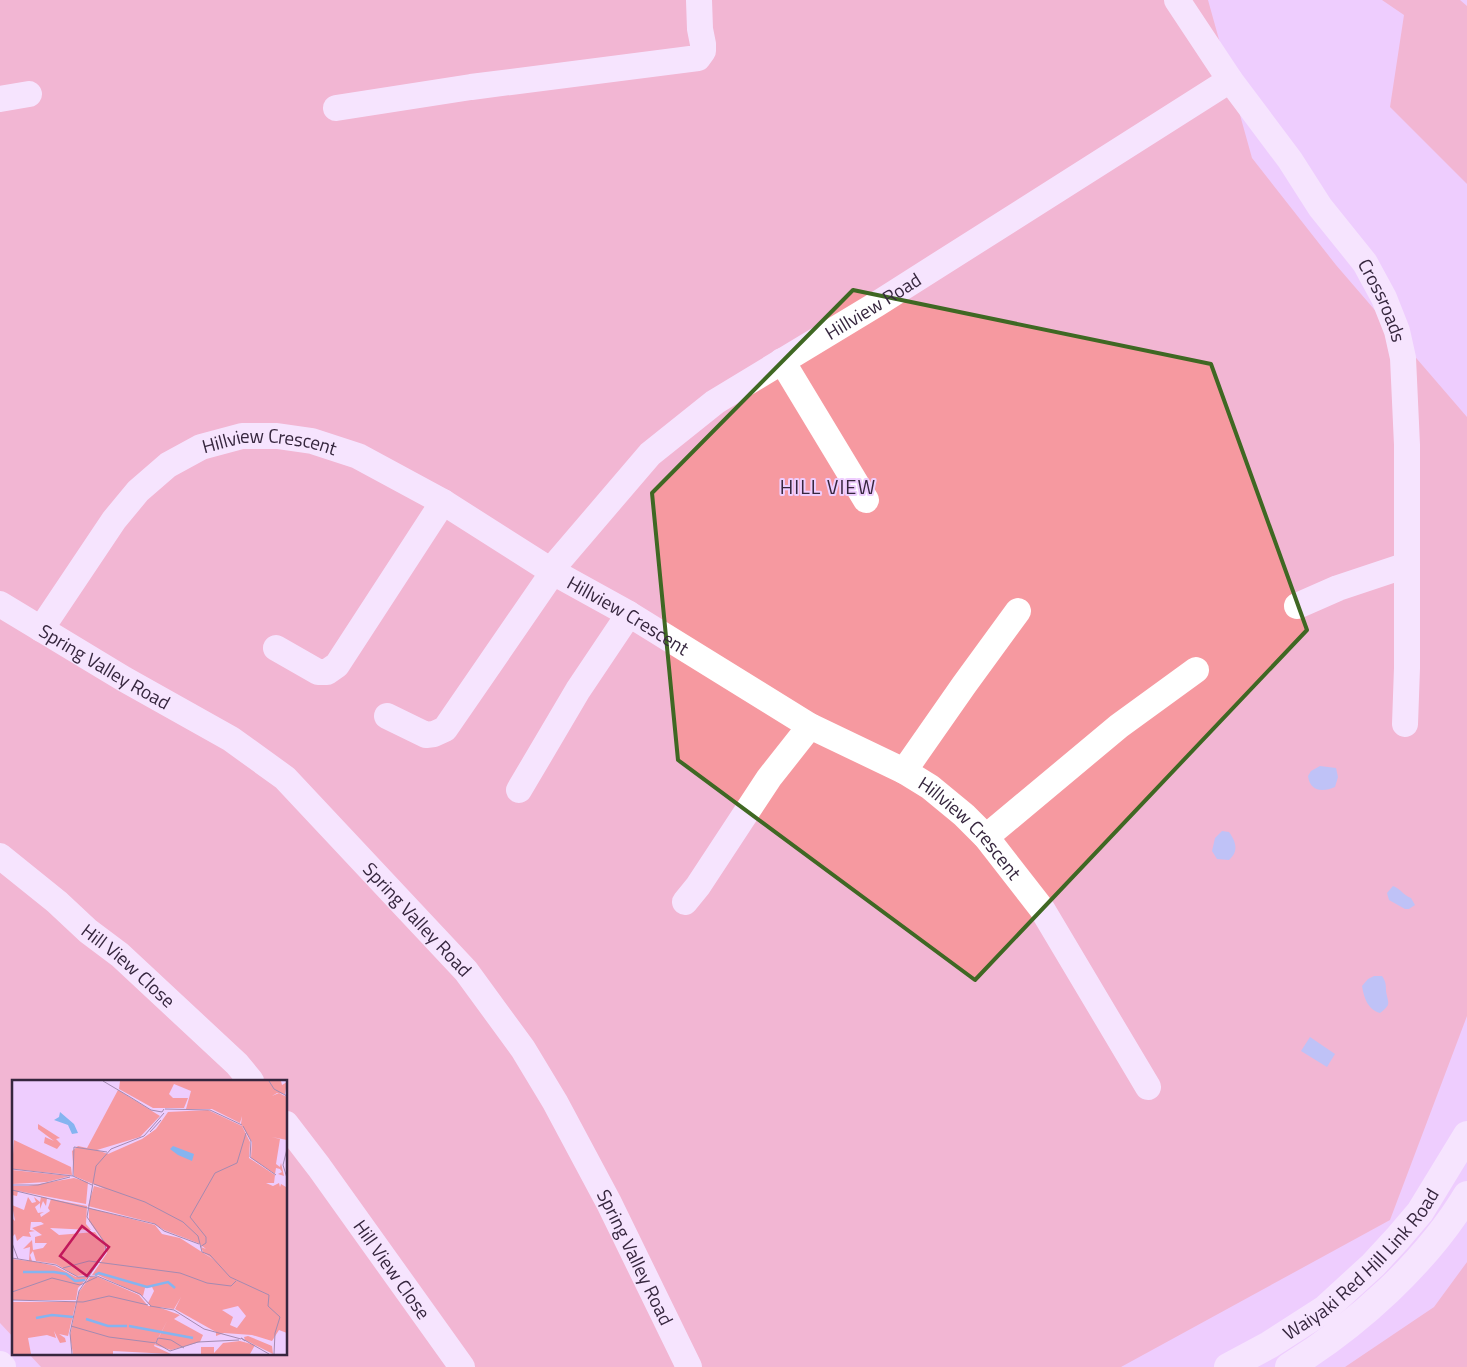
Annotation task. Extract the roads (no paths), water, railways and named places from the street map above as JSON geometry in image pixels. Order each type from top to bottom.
[{"type":"main road","name":"Waiyaki Red Hill Link Road","points":[[1228,1367],[1269,1345],[1324,1309],[1373,1265],[1420,1212],[1467,1135]]},
{"type":"main road","name":"Waiyaki Red Hill Link Road","points":[[1289,1367],[1355,1320],[1409,1270],[1444,1230],[1467,1195]]},
{"type":"street","points":[[336,108],[471,87],[698,58],[703,51],[699,0]]},
{"type":"street","name":"Crossroads","points":[[1177,0],[1230,80],[1290,160],[1320,207],[1365,263],[1384,298],[1397,331],[1403,358],[1406,387],[1407,661],[1405,724]]},
{"type":"street","name":"Hillview Road","points":[[387,716],[426,735],[445,729],[552,572],[650,454],[716,402],[877,304],[1230,80]]},
{"type":"street","points":[[0,99],[29,94]]},
{"type":"street","points":[[782,361],[866,500]]},
{"type":"street","name":"Hillview Crescent","points":[[41,629],[114,520],[138,491],[168,465],[201,447],[242,436],[277,436],[312,441],[358,456],[443,502],[552,572],[629,614],[810,726],[904,771],[930,787],[964,815],[986,837],[1042,909],[1148,1087]]},
{"type":"street","points":[[276,648],[318,672],[326,672],[337,665],[443,502]]},
{"type":"street","points":[[1297,606],[1338,588],[1407,565]]},
{"type":"street","name":"Spring Valley Road","points":[[0,604],[124,679],[231,739],[284,778],[466,971],[523,1049],[554,1102],[609,1202],[689,1367]]},
{"type":"street","points":[[904,771],[1018,611]]},
{"type":"street","points":[[519,790],[578,690],[629,614]]},
{"type":"street","points":[[986,837],[1119,726],[1196,670]]},
{"type":"street","points":[[685,902],[698,886],[769,778],[810,726]]},
{"type":"street","name":"Hill View Close","points":[[0,856],[57,902],[88,931],[120,955],[237,1064],[250,1080]]},
{"type":"street","name":"Hill View Close","points":[[288,1127],[319,1166],[462,1367]]},
{"type":"water","points":[[1320,766],[1336,768],[1338,777],[1335,787],[1322,790],[1311,785],[1308,776],[1311,771]]},
{"type":"water","points":[[1222,831],[1229,832],[1235,843],[1234,853],[1229,860],[1217,859],[1212,851],[1215,838]]},
{"type":"water","points":[[1393,886],[1411,898],[1415,905],[1405,909],[1389,900],[1387,893]]},
{"type":"water","points":[[1374,976],[1382,976],[1386,985],[1388,1006],[1380,1013],[1369,1006],[1362,986],[1368,979]]},
{"type":"water","points":[[1310,1037],[1335,1054],[1327,1067],[1301,1051]]},
{"type":"district","name":"HILL VIEW","points":[[828,487]]}]
